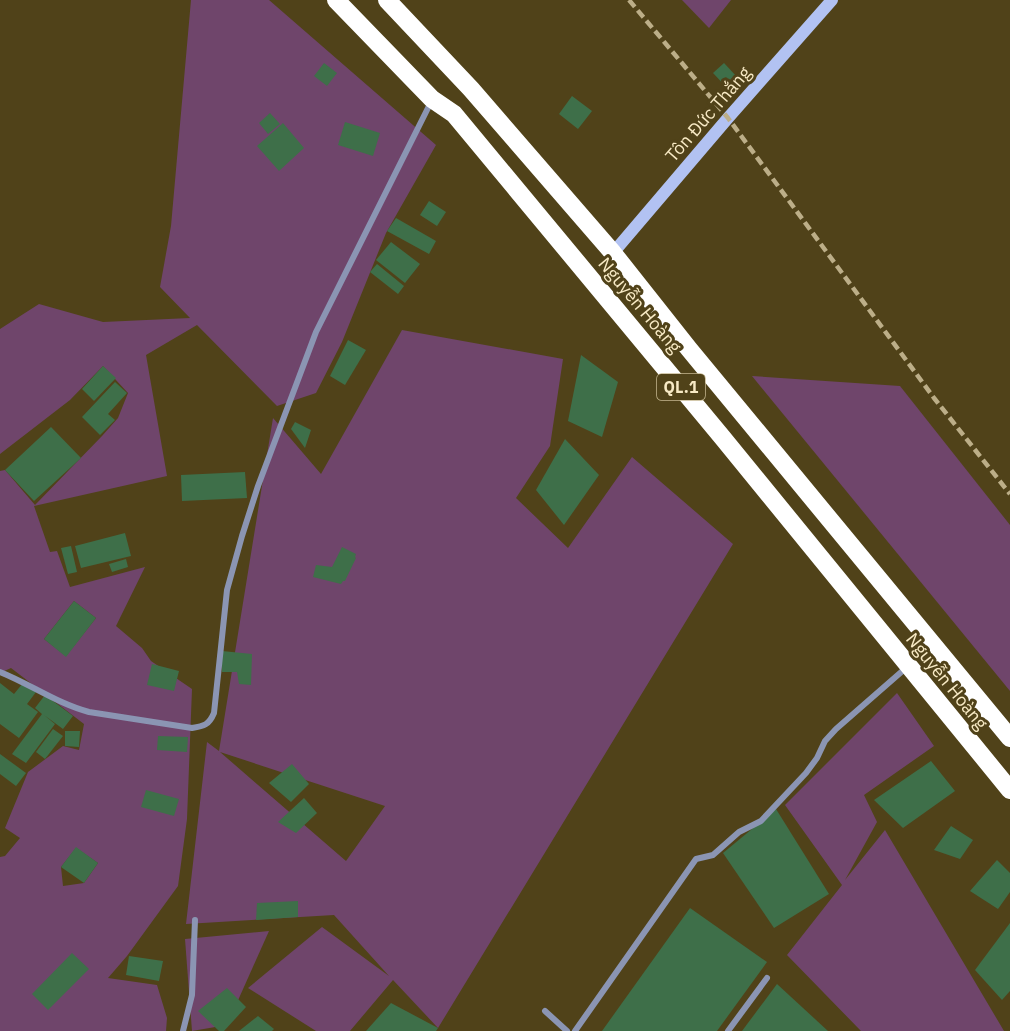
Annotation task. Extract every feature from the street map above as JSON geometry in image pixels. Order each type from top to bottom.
[{"type":"highway","name":"Nguyễn Hoàng","points":[[336,0],[432,99],[454,114],[723,437],[1010,790]]},
{"type":"highway","name":"Nguyễn Hoàng","points":[[387,0],[471,89],[614,253],[688,349],[1010,738]]},
{"type":"street","name":"Tôn Đức Thắng","points":[[614,253],[832,0]]},
{"type":"street","points":[[0,672],[74,708],[192,728],[205,726],[210,721],[214,713],[227,590],[258,486],[316,332],[432,99]]},
{"type":"street","points":[[575,1031],[696,859],[713,855],[739,832],[761,821],[806,773],[817,758],[825,741],[836,729],[908,667]]},
{"type":"street","points":[[183,1031],[192,995],[195,920]]},
{"type":"street","points":[[728,1031],[767,978]]},
{"type":"street","points":[[545,1011],[567,1031]]},
{"type":"shaded area","points":[[191,0],[269,0],[436,145],[386,233],[342,342],[316,393],[277,406],[197,325],[146,355],[167,476],[34,506],[50,552],[57,551],[70,587],[145,567],[116,626],[142,648],[151,661],[192,689],[187,819],[178,886],[108,978],[157,985],[167,1018],[166,1031],[0,1031],[0,857],[5,856],[20,838],[5,828],[28,772],[63,746],[79,750],[84,724],[11,668],[0,673],[0,471],[5,470],[35,505],[118,418],[128,393],[103,366],[70,400],[0,454],[0,329],[39,304],[103,322],[190,318],[160,287],[171,226]],"holes":[[[74,601],[96,618],[66,656],[44,639]],[[76,848],[98,863],[84,883],[63,886],[61,867]]]},
{"type":"shaded area","points":[[682,0],[731,0],[709,28]]},
{"type":"shaded area","points":[[402,330],[563,359],[550,446],[516,498],[568,548],[632,457],[733,544],[438,1028],[393,980],[350,1031],[316,1031],[248,988],[322,927],[389,976],[334,915],[186,924],[207,742],[219,751],[273,418],[321,474]],"holes":[[[220,752],[385,806],[346,861]]]},
{"type":"shaded area","points":[[752,376],[900,386],[1010,525],[1010,691]]},
{"type":"shaded area","points":[[897,693],[934,746],[864,795],[877,822],[845,880],[885,830],[1004,1031],[861,1031],[787,955],[842,885],[785,805]]},
{"type":"shaded area","points":[[269,931],[227,1025],[192,1031],[185,939]]},
{"type":"building","points":[[324,63],[337,73],[327,86],[314,76]]},
{"type":"building","points":[[724,63],[738,78],[727,88],[713,73]]},
{"type":"building","points":[[572,96],[592,111],[578,129],[559,114]]},
{"type":"building","points":[[270,113],[280,124],[268,134],[259,123]]},
{"type":"building","points":[[345,122],[380,133],[373,156],[338,145]]},
{"type":"building","points":[[283,123],[304,148],[279,171],[257,146]]},
{"type":"building","points":[[429,201],[446,212],[437,226],[420,215]]},
{"type":"building","points":[[396,218],[436,241],[429,254],[387,231]]},
{"type":"building","points":[[391,242],[420,264],[405,283],[376,260]]},
{"type":"building","points":[[377,264],[404,286],[398,294],[370,272]]},
{"type":"building","points":[[348,340],[366,350],[345,385],[330,376]]},
{"type":"building","points":[[581,355],[618,382],[602,437],[568,421]]},
{"type":"building","points":[[103,366],[116,378],[94,401],[82,389]]},
{"type":"building","points":[[115,382],[127,393],[108,414],[115,420],[100,435],[82,417]]},
{"type":"building","points":[[295,422],[311,430],[305,448],[291,429]]},
{"type":"building","points":[[51,427],[81,458],[34,501],[5,470]]},
{"type":"building","points":[[565,439],[599,475],[564,525],[536,490]]},
{"type":"building","points":[[245,472],[247,498],[182,501],[181,475]]},
{"type":"building","points":[[125,533],[131,556],[81,568],[75,546]]},
{"type":"building","points":[[71,546],[77,572],[68,574],[61,548]]},
{"type":"building","points":[[342,547],[356,554],[345,581],[341,584],[313,577],[316,565],[332,567]]},
{"type":"building","points":[[126,559],[128,567],[112,572],[109,564]]},
{"type":"building","points":[[74,601],[96,618],[66,657],[44,639]]},
{"type":"building","points":[[222,651],[252,654],[251,685],[239,684],[237,672],[222,672]]},
{"type":"building","points":[[152,664],[179,671],[174,691],[147,685]]},
{"type":"building","points":[[0,683],[14,694],[23,683],[36,692],[27,704],[38,712],[19,738],[0,724]]},
{"type":"building","points":[[45,695],[73,716],[63,729],[44,715],[55,724],[26,763],[12,754],[42,714],[35,708]]},
{"type":"building","points":[[53,729],[63,736],[45,759],[36,752]]},
{"type":"building","points":[[65,731],[80,731],[79,747],[65,746]]},
{"type":"building","points":[[158,736],[188,737],[187,752],[157,750]]},
{"type":"building","points":[[0,754],[26,773],[16,786],[0,774]]},
{"type":"building","points":[[931,761],[955,791],[903,828],[874,800]]},
{"type":"building","points":[[292,764],[309,784],[291,802],[269,783]]},
{"type":"building","points":[[146,790],[179,799],[174,816],[141,807]]},
{"type":"building","points":[[304,798],[317,813],[296,833],[278,822]]},
{"type":"building","points":[[776,809],[829,894],[774,928],[723,853]]},
{"type":"building","points":[[951,826],[973,840],[960,859],[934,850]]},
{"type":"building","points":[[76,847],[98,863],[84,883],[61,867]]},
{"type":"building","points":[[997,860],[1010,873],[1010,892],[998,909],[970,891]]},
{"type":"building","points":[[298,901],[298,917],[256,920],[257,903]]},
{"type":"building","points":[[690,908],[767,962],[717,1031],[602,1031]]},
{"type":"building","points":[[1010,923],[1010,991],[1002,1000],[975,970]]},
{"type":"building","points":[[72,953],[89,969],[48,1010],[32,994]]},
{"type":"building","points":[[129,956],[163,961],[159,981],[126,975]]},
{"type":"building","points":[[777,984],[828,1031],[742,1031]]},
{"type":"building","points":[[227,988],[246,1007],[224,1031],[219,1031],[198,1011]]},
{"type":"building","points":[[391,1003],[438,1028],[436,1031],[366,1031]]},
{"type":"building","points":[[258,1016],[274,1029],[272,1031],[239,1031]]},
{"type":"railway","points":[[629,0],[728,118],[934,398],[1010,494]]}]
